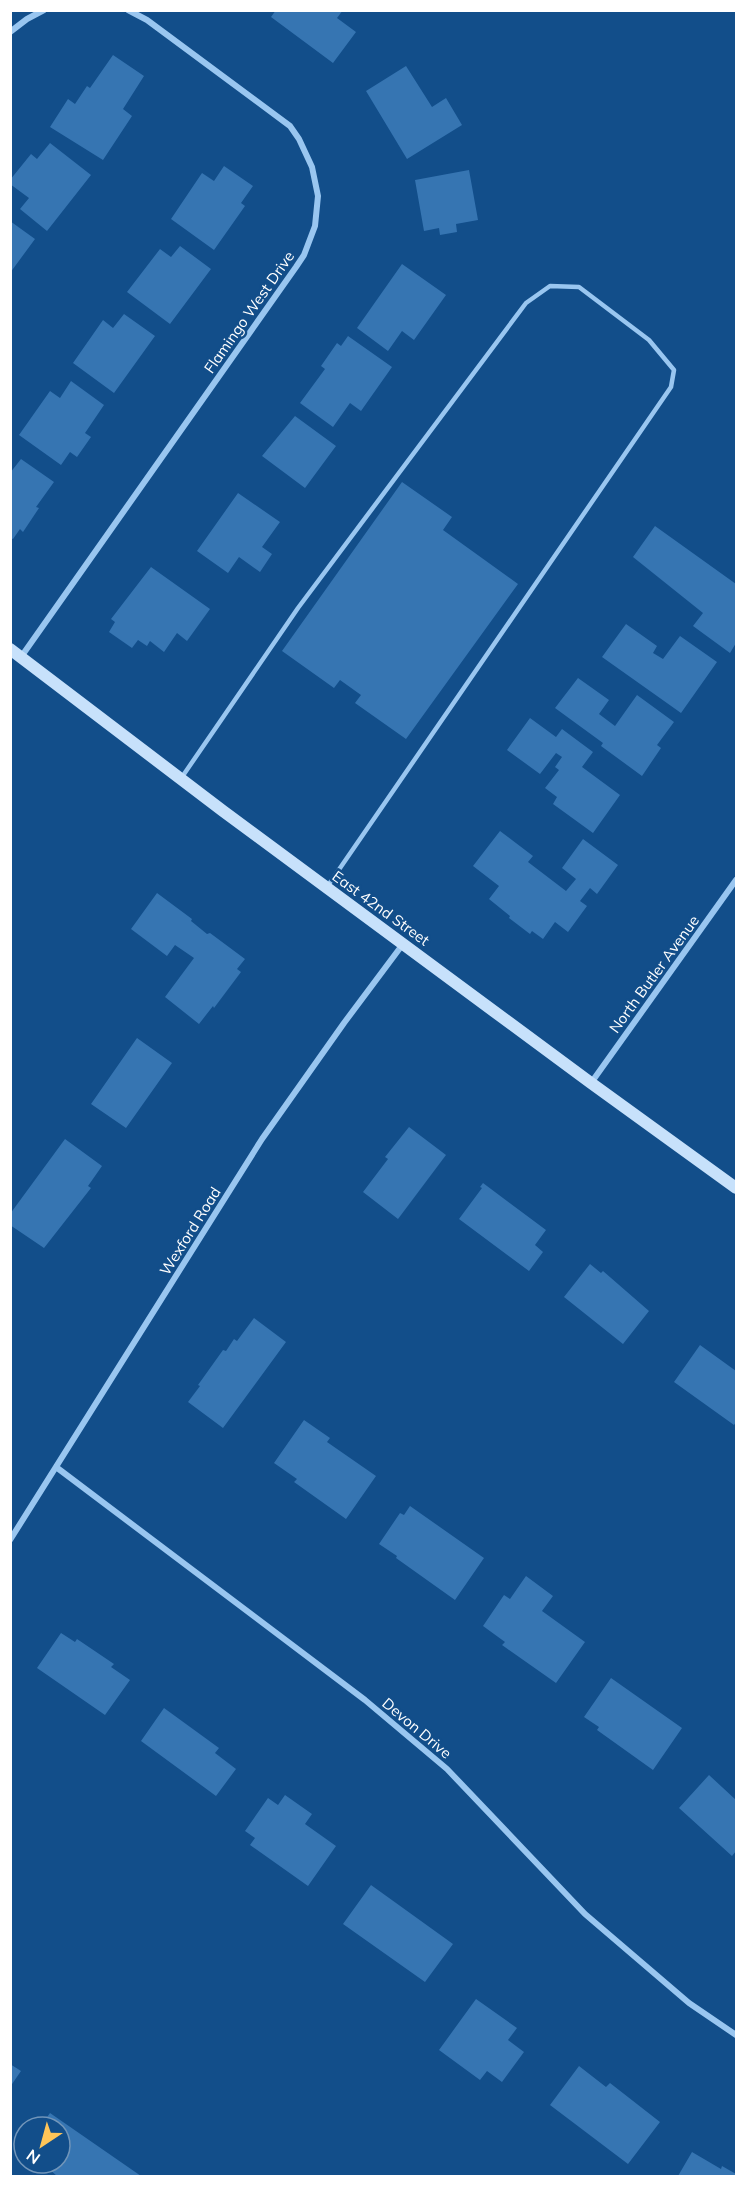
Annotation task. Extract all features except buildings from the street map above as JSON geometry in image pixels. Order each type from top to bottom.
[{"type":"street","points":[[10,32],[44,10]]},
{"type":"street","name":"Flamingo West Drive","points":[[16,653],[296,267],[304,255],[315,226],[318,196],[316,182],[306,153],[290,126],[147,21],[128,10]]},
{"type":"street","name":"East 42nd Street","points":[[16,653],[180,779],[736,1188]]},
{"type":"street","name":"North Butler Avenue","points":[[591,1083],[736,880]]},
{"type":"street","name":"Wexford Road","points":[[10,1540],[262,1139],[404,943]]},
{"type":"street","name":"Devon Drive","points":[[56,1467],[365,1700],[447,1769],[585,1914],[689,2003],[736,2036]]},
{"type":"lane","points":[[180,779],[298,608],[526,303],[550,286],[579,287],[649,340],[674,370],[671,387],[327,887]]}]
